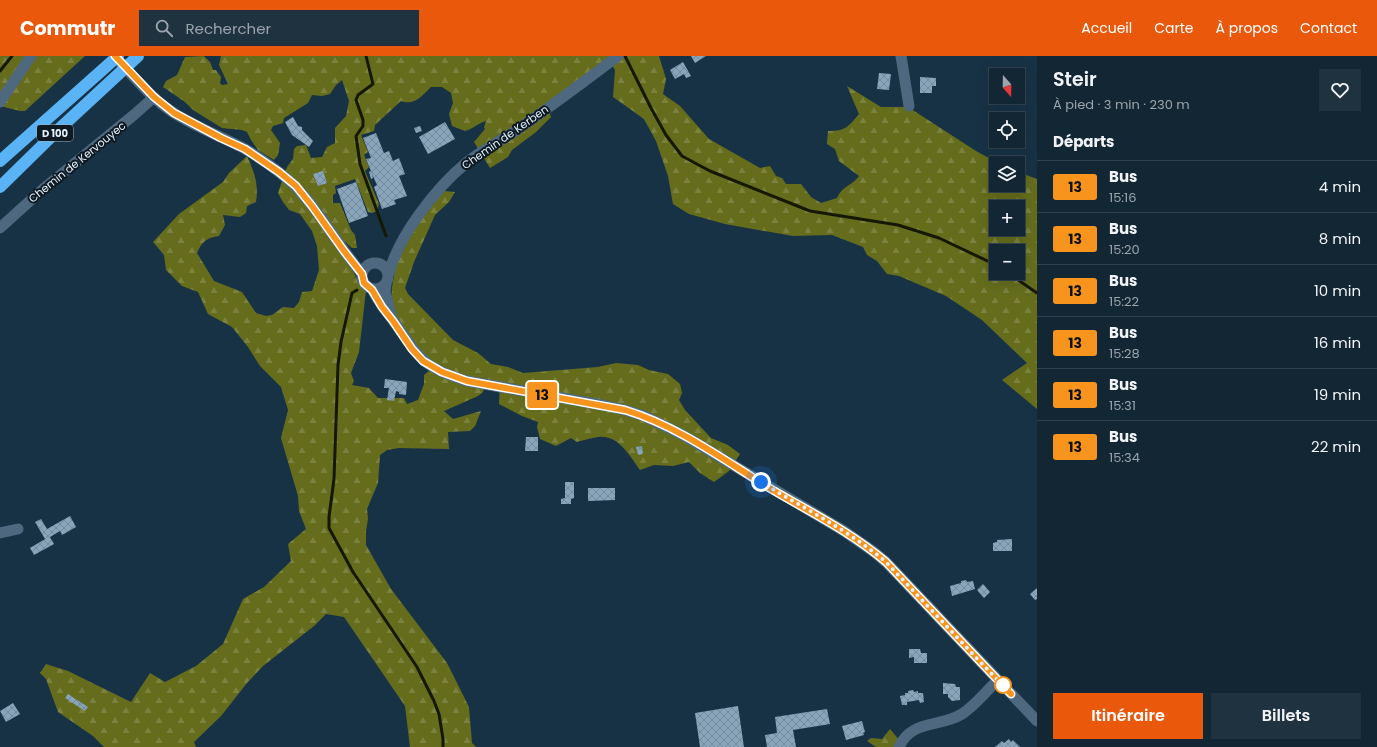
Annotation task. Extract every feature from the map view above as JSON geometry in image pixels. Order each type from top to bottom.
[{"type":"highway","name":"D 100","points":[[0,161],[116,56]]},
{"type":"highway","name":"D 100","points":[[0,187],[57,131],[136,58]]},
{"type":"street","points":[[0,102],[31,56]]},
{"type":"street","points":[[116,56],[154,97],[174,113],[215,136],[245,149],[296,186],[362,274],[364,283],[372,290],[382,307],[412,349],[423,361],[433,368],[450,376],[467,381],[625,410],[653,420],[700,445],[844,532],[874,552],[886,562],[1037,721]]},
{"type":"street","name":"Chemin de Kerben","points":[[387,279],[394,254],[425,206],[458,170],[527,123],[618,56]]},
{"type":"street","points":[[901,56],[909,106]]},
{"type":"street","name":"Chemin de Kervouyec","points":[[0,228],[42,190],[154,97]]},
{"type":"street","name":"Chemin de Kerben","points":[[374,264],[394,254]]},
{"type":"street","points":[[351,259],[386,268],[387,298],[393,321]]},
{"type":"street","points":[[362,274],[364,269],[374,264]]},
{"type":"street","points":[[372,290],[380,288],[387,279]]},
{"type":"street","points":[[0,533],[18,529]]},
{"type":"street","points":[[899,747],[905,736],[911,731],[952,719],[968,710],[998,680]]},
{"type":"green space","points":[[0,56],[85,56],[25,111],[20,111],[0,106]]},
{"type":"green space","points":[[204,56],[210,62],[213,70],[216,70],[221,77],[220,83],[222,85],[228,84],[219,65],[221,56],[659,56],[666,79],[663,94],[680,106],[709,139],[760,168],[770,166],[776,176],[782,178],[786,184],[801,184],[811,197],[821,203],[837,198],[844,188],[859,176],[839,161],[835,149],[827,144],[828,131],[843,129],[859,114],[847,86],[881,107],[908,107],[989,158],[989,192],[1025,192],[1025,175],[1037,179],[1037,409],[1002,380],[1027,363],[982,320],[946,296],[899,276],[887,274],[877,261],[867,255],[863,247],[832,235],[793,236],[725,224],[689,214],[673,204],[668,176],[656,141],[644,119],[613,97],[615,70],[608,58],[547,103],[551,117],[536,132],[512,150],[508,157],[490,168],[474,142],[485,129],[484,127],[486,121],[465,131],[452,126],[449,114],[453,103],[451,93],[442,87],[431,87],[421,97],[414,101],[401,101],[375,125],[374,131],[361,135],[368,152],[364,155],[369,167],[365,171],[379,204],[377,211],[372,213],[368,212],[355,179],[335,186],[336,193],[333,195],[333,203],[340,203],[351,230],[355,235],[357,248],[352,248],[344,241],[340,247],[359,283],[366,290],[359,352],[351,373],[354,381],[352,385],[369,388],[378,398],[404,398],[407,404],[418,400],[424,384],[424,375],[430,370],[395,320],[391,306],[392,287],[396,265],[415,227],[444,191],[455,192],[449,202],[435,215],[414,262],[405,288],[408,294],[453,340],[478,353],[491,364],[508,367],[523,373],[598,367],[616,363],[638,365],[649,370],[668,374],[680,384],[682,393],[679,400],[685,410],[711,438],[728,445],[740,454],[729,471],[714,482],[700,473],[689,462],[673,466],[654,465],[640,470],[623,447],[612,439],[605,437],[595,437],[577,442],[571,438],[556,446],[540,439],[537,427],[538,422],[522,416],[499,404],[500,384],[486,381],[483,392],[478,396],[444,411],[453,419],[481,411],[475,426],[470,431],[448,432],[449,449],[399,448],[387,450],[380,455],[378,483],[367,509],[368,519],[366,531],[366,545],[391,589],[447,663],[469,707],[472,743],[476,747],[410,747],[405,706],[344,617],[326,614],[314,626],[263,666],[247,683],[221,716],[194,742],[196,747],[104,747],[93,736],[58,712],[46,679],[40,673],[46,664],[68,671],[131,702],[150,673],[165,682],[196,666],[223,644],[243,599],[264,587],[291,561],[288,544],[306,529],[299,511],[298,496],[281,438],[288,410],[281,387],[260,366],[248,347],[232,327],[208,314],[198,292],[182,286],[166,270],[164,255],[153,242],[179,214],[223,182],[229,173],[247,156],[255,178],[257,190],[256,202],[247,206],[246,213],[240,217],[223,215],[225,225],[219,236],[205,241],[197,253],[214,281],[242,292],[256,313],[266,316],[272,315],[283,307],[294,308],[299,302],[302,292],[312,291],[319,270],[317,246],[312,231],[300,214],[289,210],[278,193],[287,167],[293,159],[294,149],[297,146],[306,145],[311,158],[322,157],[327,147],[335,143],[335,128],[346,116],[349,101],[342,80],[336,85],[330,94],[322,96],[312,95],[308,103],[284,118],[283,123],[273,126],[271,130],[280,143],[278,155],[274,160],[258,150],[247,132],[222,128],[193,110],[185,102],[163,87],[166,81],[177,75],[185,57]]},
{"type":"green space","points":[[890,729],[905,747],[876,747],[867,741],[871,738],[882,739]]},
{"type":"building","points":[[691,56],[706,56],[695,63]]},
{"type":"building","points":[[683,62],[691,76],[686,78],[684,74],[675,79],[670,70]]},
{"type":"building","points":[[879,73],[891,74],[889,90],[877,89]]},
{"type":"building","points":[[920,77],[936,78],[936,86],[932,86],[932,93],[920,93]]},
{"type":"building","points":[[293,117],[298,126],[302,127],[302,130],[313,141],[309,147],[292,135],[285,122]]},
{"type":"building","points":[[445,122],[455,139],[428,154],[419,137]]},
{"type":"building","points":[[420,126],[422,131],[416,133],[414,128]]},
{"type":"building","points":[[376,133],[384,153],[389,151],[393,161],[399,158],[405,174],[399,176],[407,196],[394,200],[396,204],[382,209],[374,187],[377,185],[372,174],[373,178],[371,179],[369,172],[371,171],[366,159],[371,158],[363,138]]},
{"type":"building","points":[[323,171],[327,183],[318,186],[313,174]]},
{"type":"building","points":[[356,182],[368,216],[349,223],[337,189]]},
{"type":"building","points":[[385,379],[407,382],[406,395],[399,394],[399,392],[396,391],[394,401],[387,400],[389,388],[384,388]]},
{"type":"building","points":[[526,437],[538,437],[538,451],[525,451]]},
{"type":"building","points":[[642,446],[643,454],[638,455],[636,447]]},
{"type":"building","points":[[565,482],[574,482],[574,498],[571,499],[571,504],[561,504],[561,499],[565,498]]},
{"type":"building","points":[[588,488],[615,488],[615,500],[588,501]]},
{"type":"building","points":[[70,516],[76,527],[62,535],[60,531],[50,537],[54,544],[34,555],[30,548],[45,539],[35,522],[41,519],[47,529]]},
{"type":"building","points":[[1012,539],[1012,551],[993,551],[993,543],[997,542],[997,540]]},
{"type":"building","points":[[966,580],[967,582],[973,581],[975,589],[952,596],[950,586]]},
{"type":"building","points":[[983,584],[990,592],[984,598],[977,590]]},
{"type":"building","points":[[1037,588],[1037,599],[1035,600],[1030,594]]},
{"type":"building","points":[[909,649],[920,649],[921,653],[927,653],[927,663],[914,663],[914,657],[909,658]]},
{"type":"building","points":[[943,683],[955,684],[956,687],[960,687],[960,700],[952,701],[948,697],[948,694],[943,694]]},
{"type":"building","points":[[913,690],[914,692],[918,691],[918,693],[923,693],[924,702],[920,703],[919,700],[907,702],[907,705],[902,705],[900,696]]},
{"type":"building","points":[[68,694],[88,707],[85,711],[65,698]]},
{"type":"building","points":[[13,703],[20,714],[6,722],[0,711]]},
{"type":"building","points":[[738,706],[744,747],[700,747],[695,713]]},
{"type":"building","points":[[827,709],[830,724],[793,730],[796,747],[767,747],[765,735],[777,733],[775,717]]},
{"type":"building","points":[[862,721],[865,732],[863,733],[864,735],[846,740],[842,726]]},
{"type":"building","points":[[1009,739],[1011,742],[1013,740],[1020,747],[995,747],[1002,741],[1004,743]]},
{"type":"waterway","points":[[0,71],[12,56]]},
{"type":"waterway","points":[[366,56],[373,84],[358,95],[356,100],[363,120],[363,126],[356,136],[360,164],[386,236]]},
{"type":"waterway","points":[[625,56],[666,135],[682,156],[710,171],[810,211],[898,225],[939,238],[989,262]]},
{"type":"waterway","points":[[1018,280],[1037,293]]},
{"type":"waterway","points":[[357,290],[352,293],[341,342],[338,365],[334,479],[329,528],[353,572],[417,667],[439,714],[443,747]]},
{"type":"bus line","name":"13","points":[[115,56],[154,97],[174,113],[189,122],[245,149],[279,172],[296,186],[362,274],[362,280],[366,286],[372,290],[404,338],[423,361],[433,368],[450,376],[467,381],[625,410],[644,416],[681,434],[844,532],[874,552],[886,562],[1011,694]]},
{"type":"route","points":[[761,482],[844,532],[886,562],[1004,687],[1003,685]]}]
